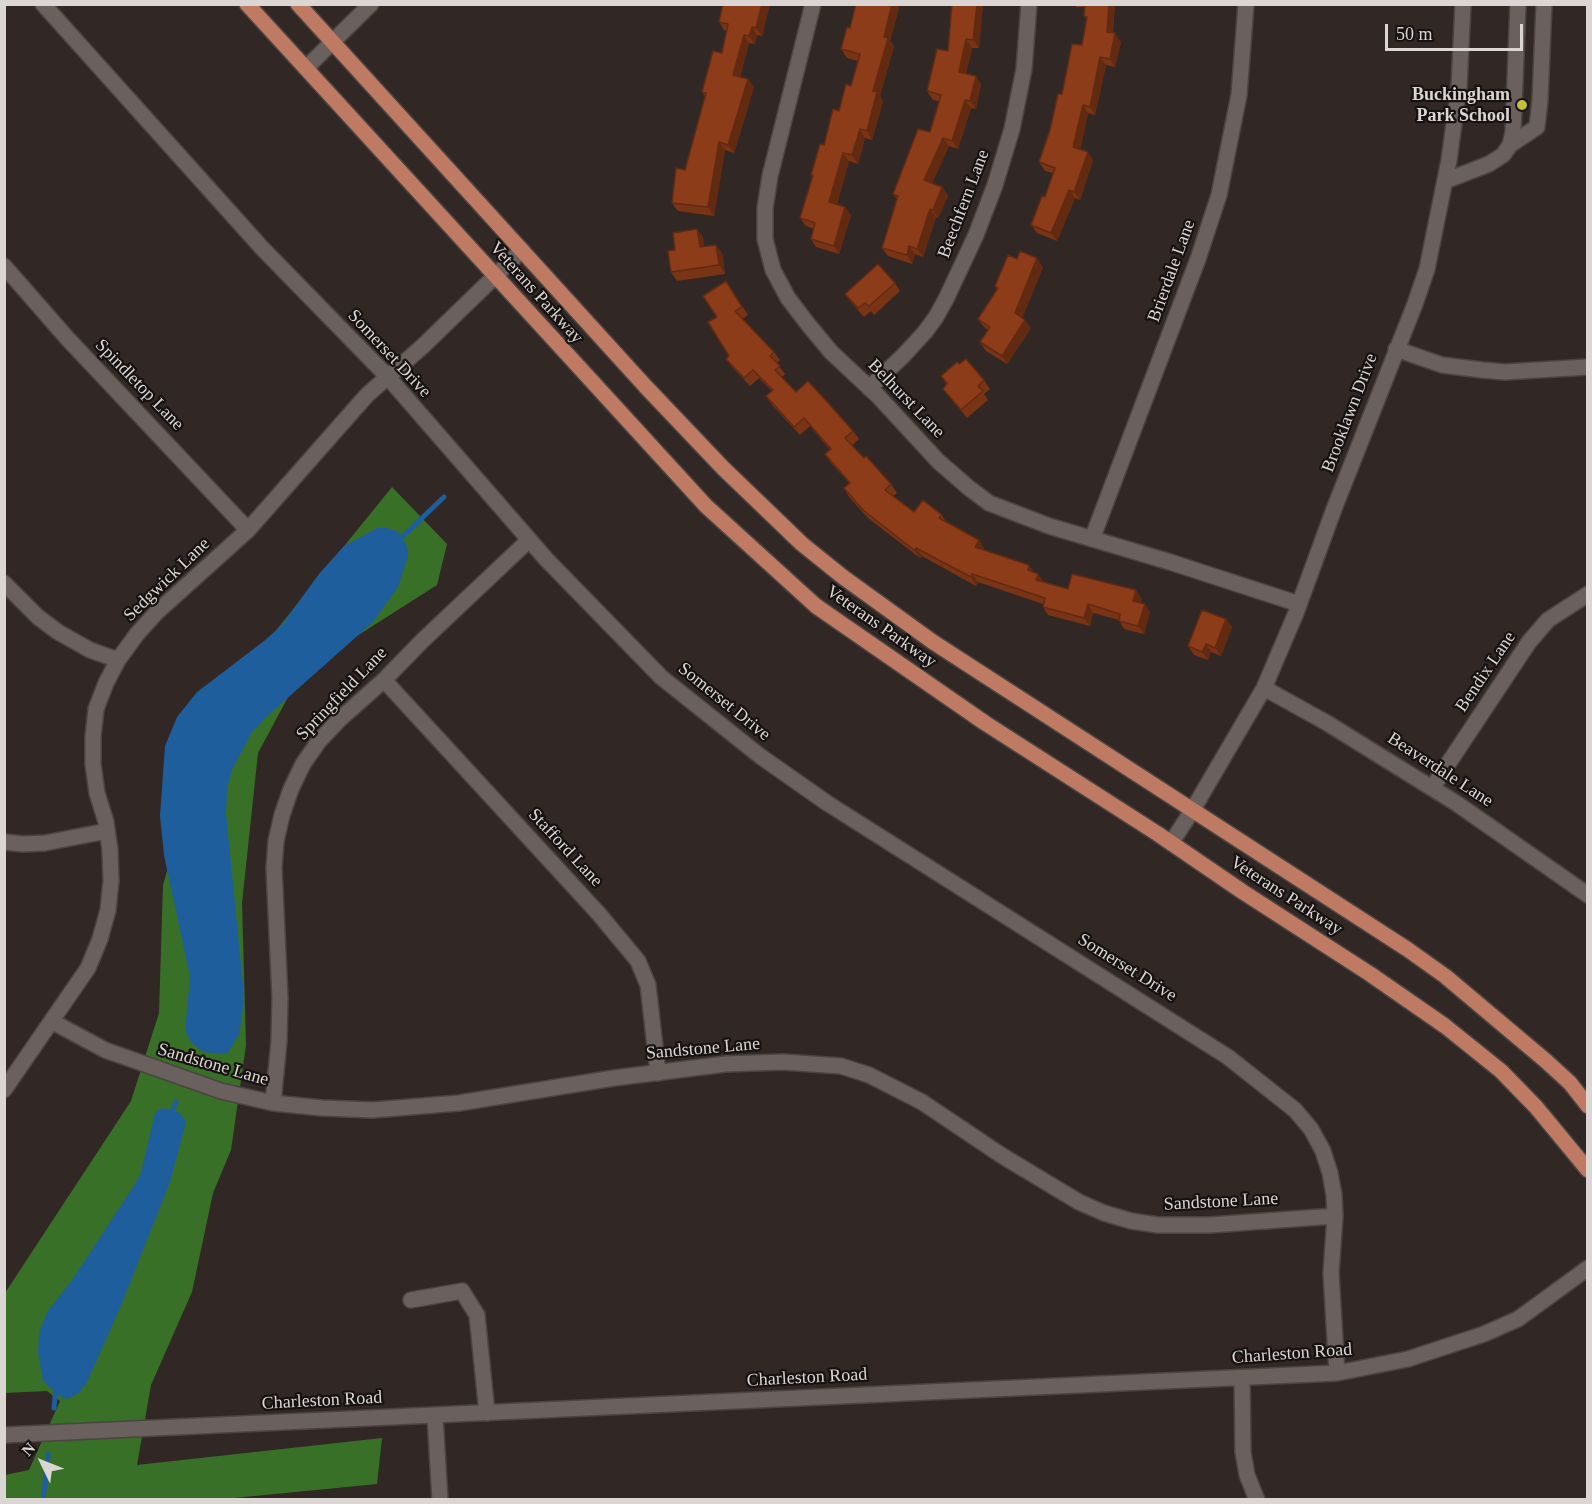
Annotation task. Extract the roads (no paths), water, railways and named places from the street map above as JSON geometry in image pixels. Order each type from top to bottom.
[{"type":"main road","name":"Veterans Parkway","points":[[247,4],[706,506],[816,606],[985,723],[1172,843],[1445,1026],[1501,1071],[1536,1107],[1587,1170]]},
{"type":"main road","name":"Veterans Parkway","points":[[298,4],[684,428],[802,544],[843,577],[933,642],[1407,949],[1445,976],[1546,1060],[1570,1083],[1587,1106]]},
{"type":"street","name":"Somerset Drive","points":[[43,4],[262,248],[387,376],[529,540],[661,677],[760,756],[848,817],[1228,1057],[1295,1110],[1311,1129],[1323,1150],[1330,1173],[1335,1216],[1331,1273],[1337,1373]]},
{"type":"street","points":[[306,68],[334,43],[370,4]]},
{"type":"street","name":"Belhurst Lane","points":[[813,4],[770,176],[765,208],[765,239],[773,270],[788,298],[831,352],[869,388],[938,461],[989,503],[1049,526],[1299,604]]},
{"type":"street","name":"Beechfern Lane","points":[[869,388],[903,356],[936,317],[976,235],[995,185],[1014,119],[1024,69],[1029,4]]},
{"type":"street","name":"Brierdale Lane","points":[[1092,539],[1198,259],[1219,195],[1239,95],[1246,4]]},
{"type":"street","name":"Brooklawn Drive","points":[[1172,843],[1264,688],[1299,604],[1427,269],[1456,114],[1463,4]]},
{"type":"street","points":[[1510,145],[1513,132],[1518,4]]},
{"type":"street","points":[[1445,181],[1489,164],[1503,155],[1510,145],[1537,127],[1544,4]]},
{"type":"street","name":"Sedgwick Lane","points":[[4,1090],[88,968],[100,939],[108,910],[111,881],[107,831],[93,764],[93,737],[96,709],[118,660],[157,612],[248,530],[331,434],[387,376],[423,346],[522,250]]},
{"type":"street","name":"Spindletop Lane","points":[[4,266],[67,338],[248,530]]},
{"type":"street","points":[[1396,350],[1442,364],[1482,370],[1505,372],[1587,367]]},
{"type":"street","name":"Springfield Lane","points":[[273,1103],[279,1041],[280,998],[274,868],[276,841],[291,789],[303,764],[319,741],[359,700],[384,680],[422,640],[529,540]]},
{"type":"street","points":[[4,584],[38,617],[58,632],[90,650],[118,660]]},
{"type":"street","name":"Bendix Lane","points":[[1432,788],[1529,642],[1548,620],[1587,594]]},
{"type":"street","name":"Stafford Lane","points":[[384,680],[599,914],[638,961],[648,985],[658,1073]]},
{"type":"street","name":"Beaverdale Lane","points":[[1264,688],[1327,723],[1432,788],[1513,841],[1587,895]]},
{"type":"street","points":[[4,842],[45,843],[107,831]]},
{"type":"street","name":"Sandstone Lane","points":[[53,1022],[128,1060],[221,1091],[273,1103],[347,1110],[459,1103],[614,1078],[726,1064],[783,1062],[841,1066],[869,1075],[922,1102],[1001,1155],[1079,1202],[1104,1213],[1131,1221],[1158,1225],[1210,1225],[1335,1216]]},
{"type":"street","name":"Charleston Road","points":[[4,1435],[1337,1373],[1408,1359],[1485,1334],[1518,1319],[1587,1268]]},
{"type":"street","points":[[411,1300],[462,1291],[477,1315],[487,1413]]},
{"type":"street","points":[[1242,1378],[1242,1452],[1247,1475],[1257,1500]]},
{"type":"street","points":[[435,1416],[440,1500]]},
{"type":"water","points":[[377,528],[397,531],[402,536],[408,550],[398,587],[373,622],[252,732],[232,770],[227,788],[226,814],[243,985],[243,1007],[239,1034],[227,1054],[203,1052],[191,1042],[185,1031],[190,977],[164,855],[160,816],[165,746],[177,717],[197,692],[281,626],[319,574],[344,546]]},
{"type":"water","points":[[164,1108],[178,1112],[186,1122],[170,1182],[120,1308],[87,1382],[79,1393],[67,1399],[58,1395],[43,1381],[38,1352],[39,1333],[47,1312],[72,1280],[137,1181],[155,1113]]},
{"type":"waterway","points":[[399,540],[444,497]]},
{"type":"waterway","points":[[170,1117],[176,1102]]},
{"type":"waterway","points":[[54,1408],[56,1386]]},
{"type":"waterway","points":[[43,1500],[48,1454]]},
{"type":"place","name":"Buckingham Park School","points":[[1522,105]]}]
